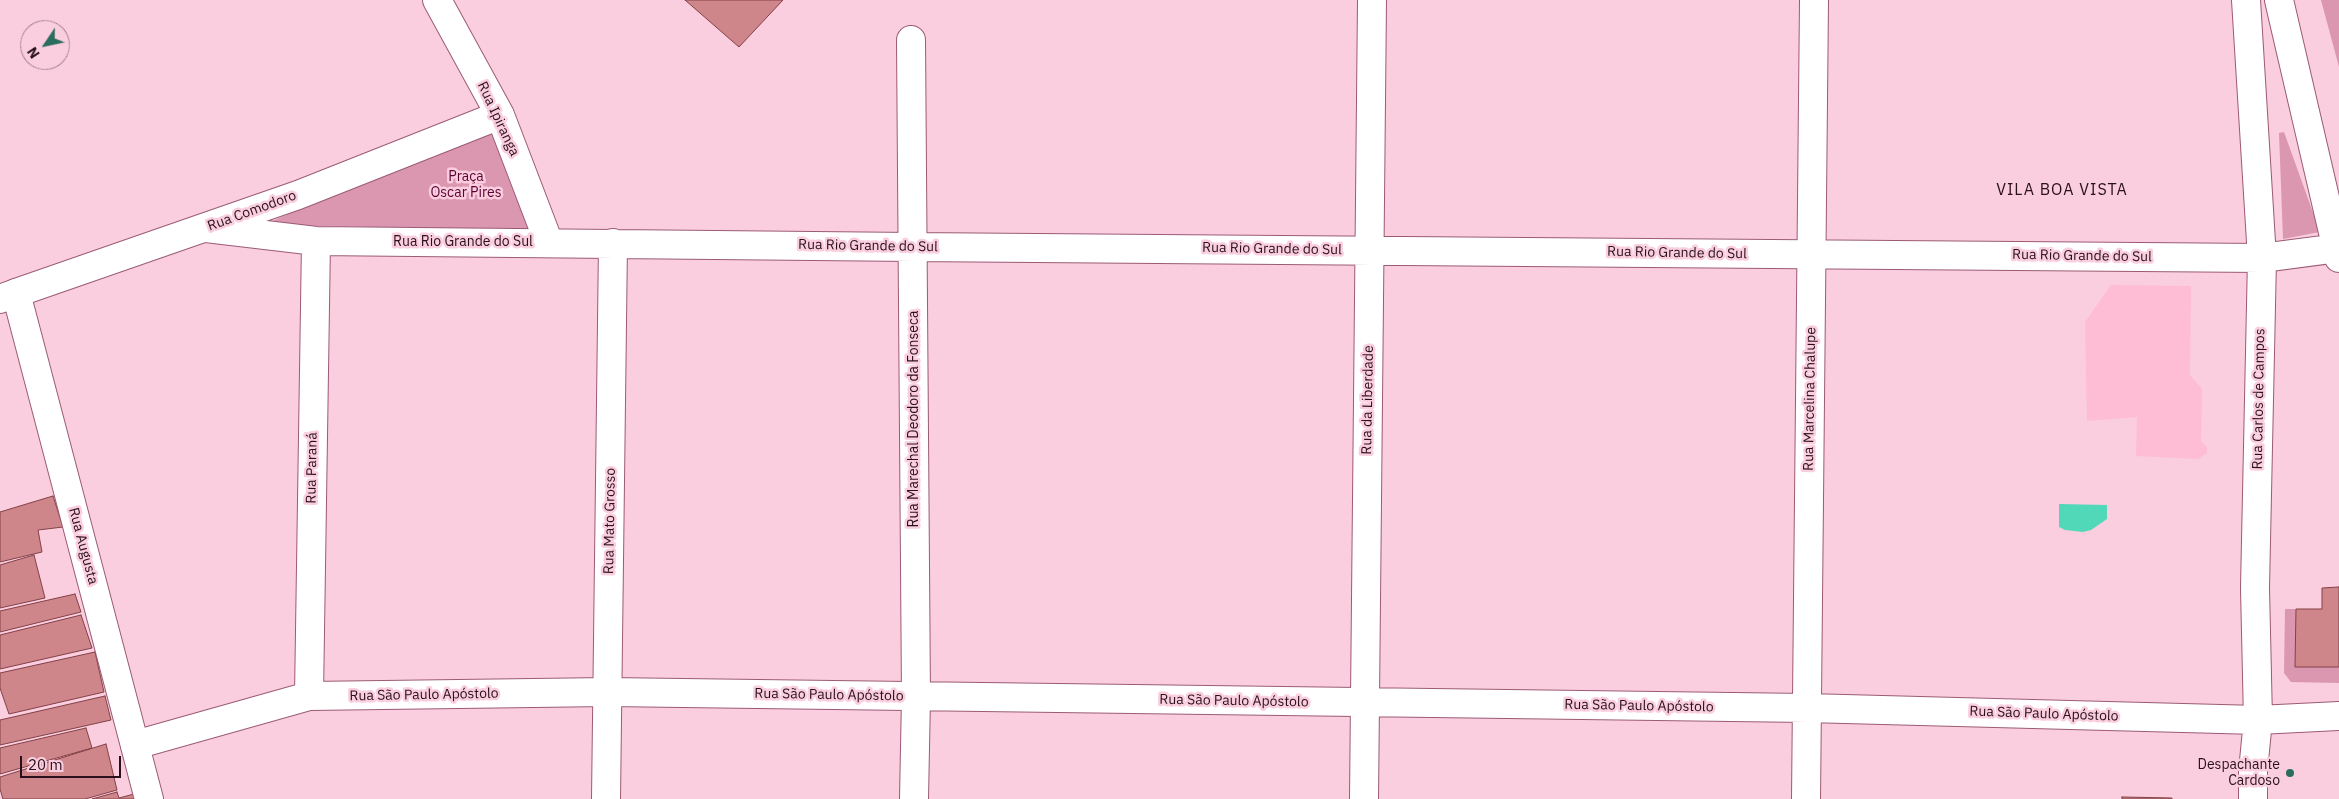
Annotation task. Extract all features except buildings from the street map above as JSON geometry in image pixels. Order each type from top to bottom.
[{"type":"street","name":"Rua Ipiranga","points":[[437,0],[500,116],[549,242]]},
{"type":"street","name":"Rua da Liberdade","points":[[1364,799],[1372,0]]},
{"type":"street","name":"Rua Marcelina Chalupe","points":[[1806,799],[1814,0]]},
{"type":"street","name":"Rua Carlos de Campos","points":[[2246,0],[2262,258],[2255,588],[2258,720],[2253,771],[2253,799]]},
{"type":"street","points":[[2279,0],[2338,252]]},
{"type":"street","name":"Rua Marechal Deodoro da Fonseca","points":[[911,40],[916,696],[914,799]]},
{"type":"street","name":"Rua Comodoro","points":[[8,296],[298,195],[500,116]]},
{"type":"street","name":"Rua Rio Grande do Sul","points":[[206,228],[316,240],[913,247],[2262,258],[2338,252]]},
{"type":"street","name":"Rua Paraná","points":[[309,696],[316,240]]},
{"type":"street","name":"Rua Mato Grosso","points":[[606,799],[613,243]]},
{"type":"street","name":"Rua Augusta","points":[[8,296],[149,799]]},
{"type":"street","name":"Rua São Paulo Apóstolo","points":[[135,745],[309,696],[608,692],[1807,708],[2258,720],[2339,716]]},
{"type":"shaded area","points":[[2111,285],[2191,286],[2190,375],[2202,389],[2201,441],[2207,447],[2207,453],[2198,459],[2136,456],[2137,417],[2087,421],[2085,322]]},
{"type":"shaded area","points":[[2059,504],[2107,505],[2107,519],[2091,530],[2083,532],[2065,530],[2059,527]]},
{"type":"green space","points":[[2321,0],[2339,0],[2339,67]]},
{"type":"green space","name":"Praça Oscar Pires","points":[[488,127],[536,230],[263,225]]},
{"type":"green space","points":[[2284,132],[2320,232],[2283,239],[2279,133]]},
{"type":"green space","points":[[2285,609],[2296,609],[2339,667],[2339,683],[2291,682],[2284,673]]},
{"type":"place","name":"Despachante Cardoso","points":[[2290,773]]},
{"type":"district","name":"VILA BOA VISTA","points":[[2062,190]]}]
